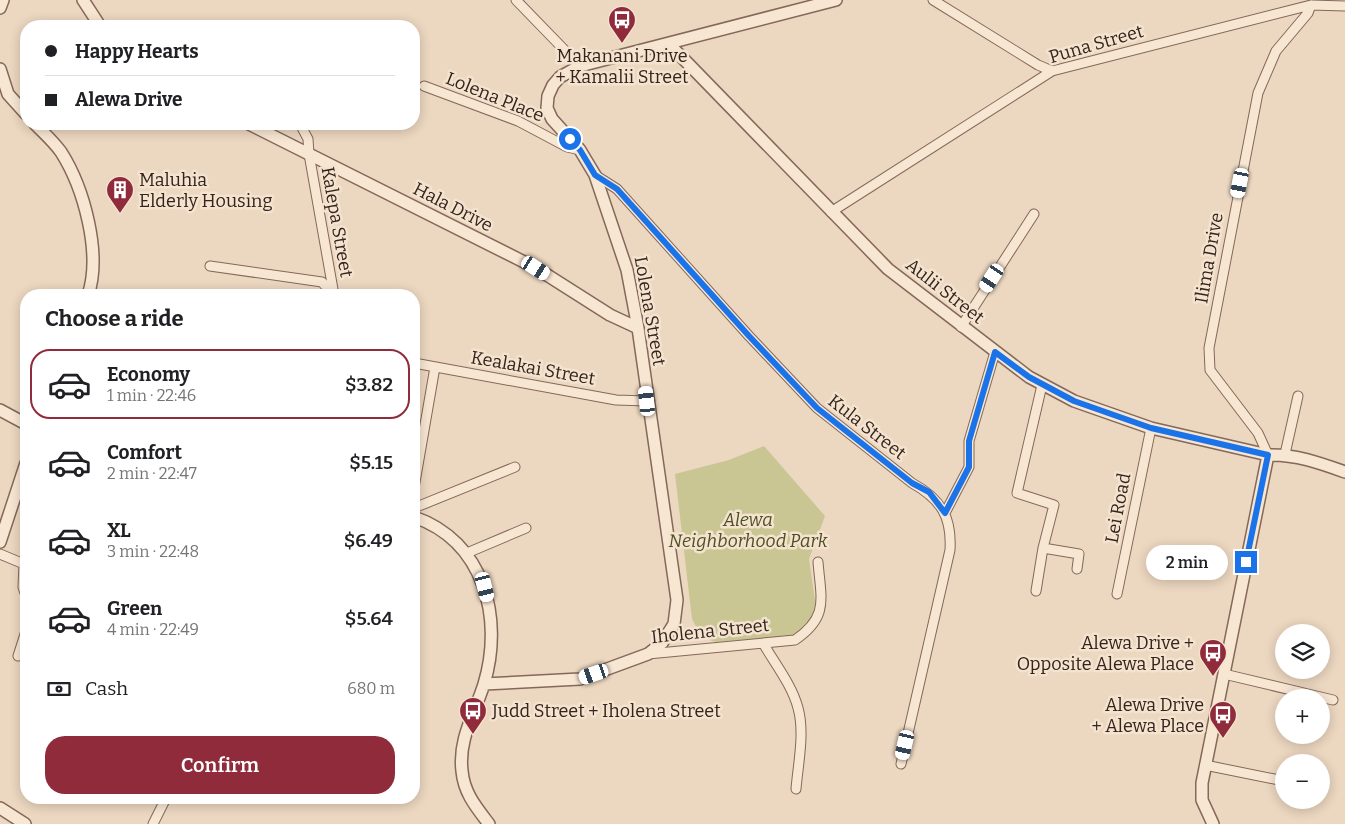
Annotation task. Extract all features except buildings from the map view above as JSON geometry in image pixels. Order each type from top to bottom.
[{"type":"street","points":[[0,8],[4,0]]},
{"type":"street","points":[[83,0],[96,20]]},
{"type":"street","points":[[516,0],[580,66],[836,0]]},
{"type":"street","points":[[933,0],[1038,65],[1052,71]]},
{"type":"street","name":"Puna Street","points":[[831,212],[1052,71],[1311,5],[1345,6]]},
{"type":"street","name":"Ilima Drive","points":[[1268,455],[1258,433],[1210,370],[1209,348],[1258,93],[1276,51],[1308,13],[1311,5]]},
{"type":"street","name":"Aulii Street","points":[[669,44],[888,269],[961,327],[1042,385],[1074,401],[1151,428],[1268,455],[1285,454]]},
{"type":"street","name":"Lolena Street","points":[[580,66],[556,81],[547,102],[547,108],[552,119],[580,150],[595,175],[627,270],[638,328],[677,600],[674,624],[662,643],[648,654]]},
{"type":"street","points":[[0,69],[8,94],[20,107]]},
{"type":"street","name":"Lolena Place","points":[[424,86],[492,110],[567,147],[580,150]]},
{"type":"street","points":[[41,130],[60,151],[78,184],[92,231],[90,289]]},
{"type":"street","name":"Hala Drive","points":[[261,130],[536,268],[610,315],[638,328]]},
{"type":"street","name":"Kalepa Street","points":[[303,130],[308,139],[308,154],[332,289]]},
{"type":"street","name":"Kula Street","points":[[595,175],[617,189],[749,336],[817,408],[912,483],[929,492],[945,513],[950,525],[950,550],[900,764]]},
{"type":"street","points":[[961,327],[1034,214]]},
{"type":"street","points":[[210,266],[322,282],[328,289]]},
{"type":"street","points":[[945,513],[969,467],[969,441],[995,352]]},
{"type":"street","name":"Kealakai Street","points":[[420,364],[616,400],[647,401]]},
{"type":"street","points":[[420,453],[435,367]]},
{"type":"street","points":[[1036,591],[1043,548],[1054,505],[1018,493],[1042,385]]},
{"type":"street","points":[[1298,396],[1285,454],[1345,472]]},
{"type":"street","points":[[0,410],[20,421]]},
{"type":"street","name":"Lei Road","points":[[1117,594],[1151,428]]},
{"type":"street","points":[[1213,824],[1202,800],[1205,765],[1268,455]]},
{"type":"street","points":[[420,506],[516,467]]},
{"type":"street","points":[[0,542],[20,481]]},
{"type":"street","points":[[420,520],[443,531],[467,553],[485,587],[491,618],[491,652],[484,684],[468,723],[462,770],[470,799],[489,824]]},
{"type":"street","points":[[467,553],[526,528]]},
{"type":"street","points":[[1043,548],[1079,554],[1076,569]]},
{"type":"street","points":[[0,554],[20,561]]},
{"type":"street","name":"Iholena Street","points":[[484,684],[580,679],[648,654],[795,640],[810,629],[822,608],[818,562]]},
{"type":"street","points":[[763,644],[788,684],[798,709],[801,735],[796,790]]},
{"type":"street","points":[[18,656],[20,650]]},
{"type":"street","points":[[1224,674],[1333,700]]},
{"type":"street","points":[[1205,765],[1275,779]]},
{"type":"street","points":[[153,824],[163,804]]},
{"type":"street","points":[[0,808],[25,824]]},
{"type":"green space","name":"Alewa Neighborhood Park","points":[[764,446],[825,516],[809,559],[817,614],[801,635],[716,642],[707,639],[701,634],[692,619],[675,474],[729,460]]},
{"type":"place","name":"Makanani Drive + Kamalii Street","points":[[622,44]]},
{"type":"place","name":"Maluhia Elderly Housing","points":[[120,214]]},
{"type":"place","name":"Alewa Drive + Opposite Alewa Place","points":[[1213,677]]},
{"type":"place","name":"Judd Street + Iholena Street","points":[[473,735]]},
{"type":"place","name":"Alewa Drive + Alewa Place","points":[[1223,739]]},
{"type":"route","points":[[570,139],[580,150],[595,175],[617,189],[749,336],[817,408],[912,483],[929,492],[945,513],[969,467],[969,441],[995,352],[1053,392],[1074,401],[1151,428],[1268,455],[1246,562]]}]
